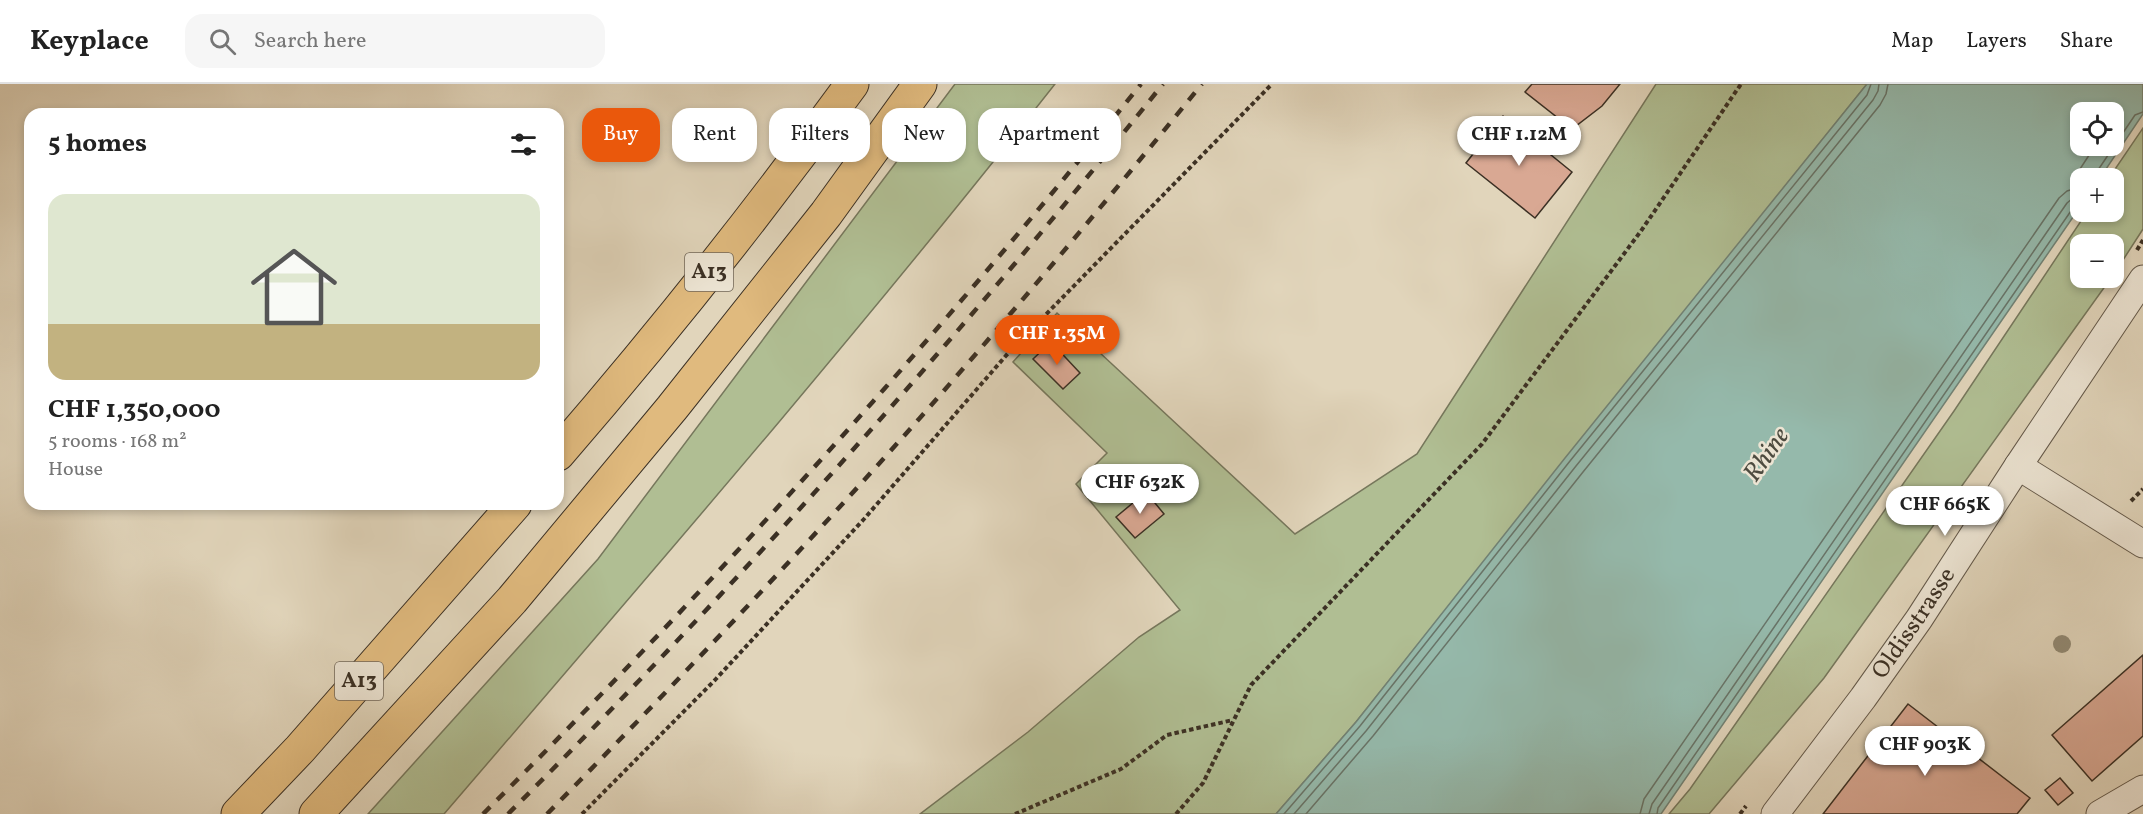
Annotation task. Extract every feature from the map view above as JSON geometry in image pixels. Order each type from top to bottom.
[{"type":"highway","name":"A13","points":[[564,447],[616,387],[721,257],[852,84]]},
{"type":"highway","name":"A13","points":[[316,814],[512,600],[664,417],[826,214],[920,84]]},
{"type":"highway","name":"A13","points":[[238,814],[300,749],[510,510]]},
{"type":"street","name":"Oldisstrasse","points":[[1775,814],[1913,628],[2143,279]]},
{"type":"street","points":[[2018,466],[2143,544]]},
{"type":"street","points":[[2100,814],[2143,789]]},
{"type":"path","points":[[582,814],[731,663],[864,519],[1010,351],[1272,84]]},
{"type":"path","points":[[1176,814],[1203,783],[1251,685],[1482,444],[1641,231],[1741,84]]},
{"type":"path","points":[[1015,814],[1121,769],[1167,735],[1234,720]]},
{"type":"shaded area","points":[[955,84],[1055,84],[1036,108],[978,108],[978,162],[993,162],[677,543],[444,814],[368,814],[598,559],[896,162],[966,162],[966,108],[937,108]]},
{"type":"shaded area","points":[[1656,84],[1867,84],[1356,722],[1276,814],[920,814],[1028,732],[1139,637],[1180,610],[1076,484],[1107,453],[1013,362],[1057,313],[1295,534],[1417,454]]},
{"type":"shaded area","points":[[2143,128],[2143,229],[2124,258],[2124,234],[2072,234],[2080,222],[2124,222],[2124,168],[2116,168]]},
{"type":"shaded area","points":[[2070,237],[2070,288],[2104,288],[1824,678],[1709,814],[1669,814],[1690,789],[1954,411]]},
{"type":"water","name":"Rhine","points":[[1867,84],[2143,84],[2143,114],[2124,142],[2124,102],[2070,102],[2070,156],[2115,156],[2107,168],[2070,168],[2070,221],[1661,814],[1276,814],[1356,722],[1565,458]]},
{"type":"building","points":[[1532,84],[1620,84],[1602,106],[1572,129],[1525,92]]},
{"type":"building","points":[[1503,116],[1572,172],[1535,218],[1466,163]]},
{"type":"building","points":[[1051,342],[1080,373],[1063,389],[1033,359]]},
{"type":"building","points":[[1146,492],[1164,514],[1135,538],[1116,517]]},
{"type":"building","points":[[2143,655],[2143,736],[2092,781],[2052,735]]},
{"type":"building","points":[[1908,704],[2030,798],[2017,814],[1823,814]]},
{"type":"building","points":[[2060,778],[2073,793],[2058,805],[2045,790]]},
{"type":"railway","points":[[483,814],[655,638],[822,458],[984,274],[1141,84]]},
{"type":"railway","points":[[508,814],[679,638],[846,458],[1007,273],[1163,84]]},
{"type":"railway","points":[[547,814],[736,619],[874,469],[1098,211],[1202,84]]}]
